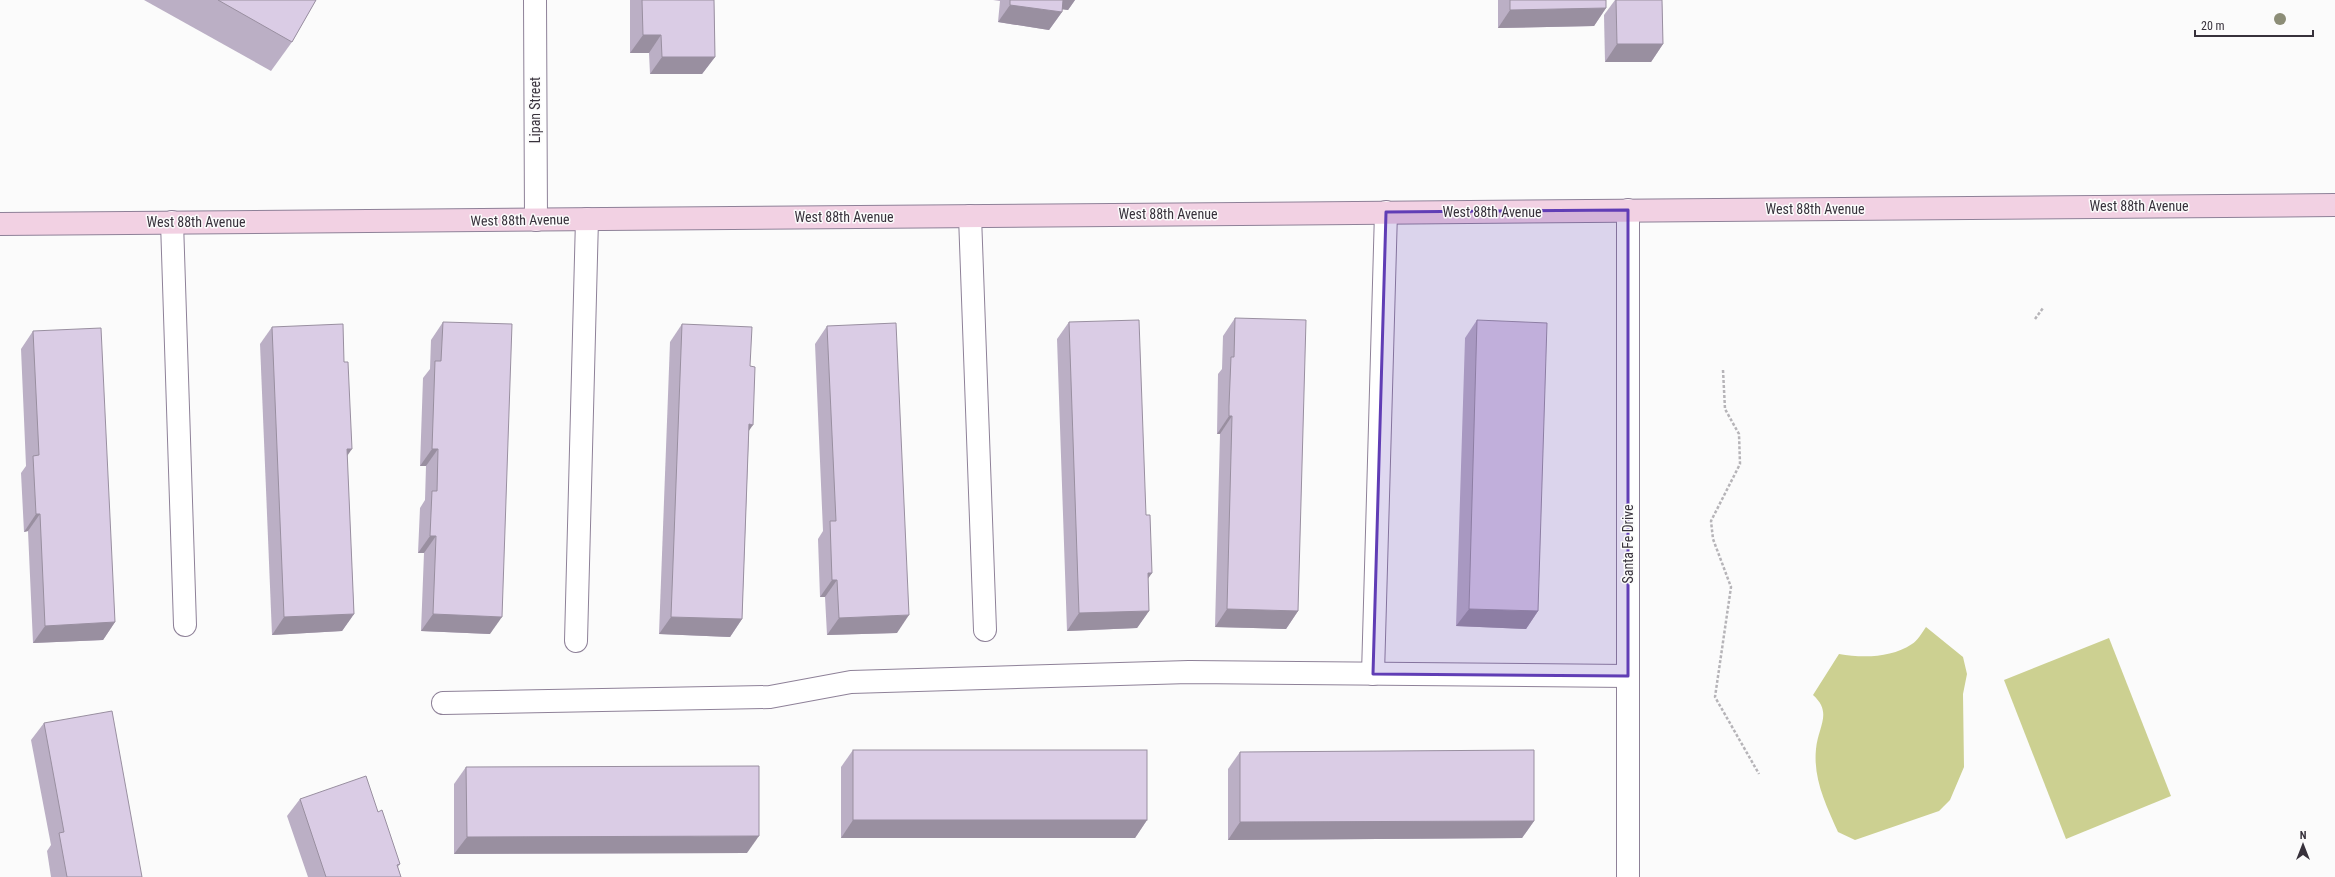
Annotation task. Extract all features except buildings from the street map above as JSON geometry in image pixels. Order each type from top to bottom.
[{"type":"main road","name":"West 88th Avenue","points":[[0,224],[2335,205]]},
{"type":"street","name":"Lipan Street","points":[[535,0],[536,220]]},
{"type":"street","name":"Santa Fe Drive","points":[[1628,210],[1628,877]]},
{"type":"street","points":[[1373,674],[1386,212]]},
{"type":"street","points":[[970,216],[985,630]]},
{"type":"street","points":[[576,640],[587,219]]},
{"type":"street","points":[[172,222],[185,625]]},
{"type":"street","points":[[443,703],[770,697],[851,682],[1189,672],[1628,676]]},
{"type":"path","points":[[2035,319],[2043,308]]},
{"type":"path","points":[[1724,370],[1725,410],[1739,434],[1740,464],[1711,521],[1713,539],[1731,587],[1715,697],[1759,774]]},
{"type":"highlighted area","points":[[1628,210],[1628,676],[1373,674],[1386,212]]},
{"type":"green space","points":[[1926,627],[1963,657],[1967,674],[1963,694],[1964,767],[1950,800],[1939,811],[1855,840],[1838,832],[1821,792],[1816,771],[1816,749],[1823,714],[1819,702],[1813,695],[1839,654],[1877,656],[1895,652],[1914,643]]},
{"type":"green space","points":[[2109,638],[2171,796],[2066,839],[2004,680]]}]
